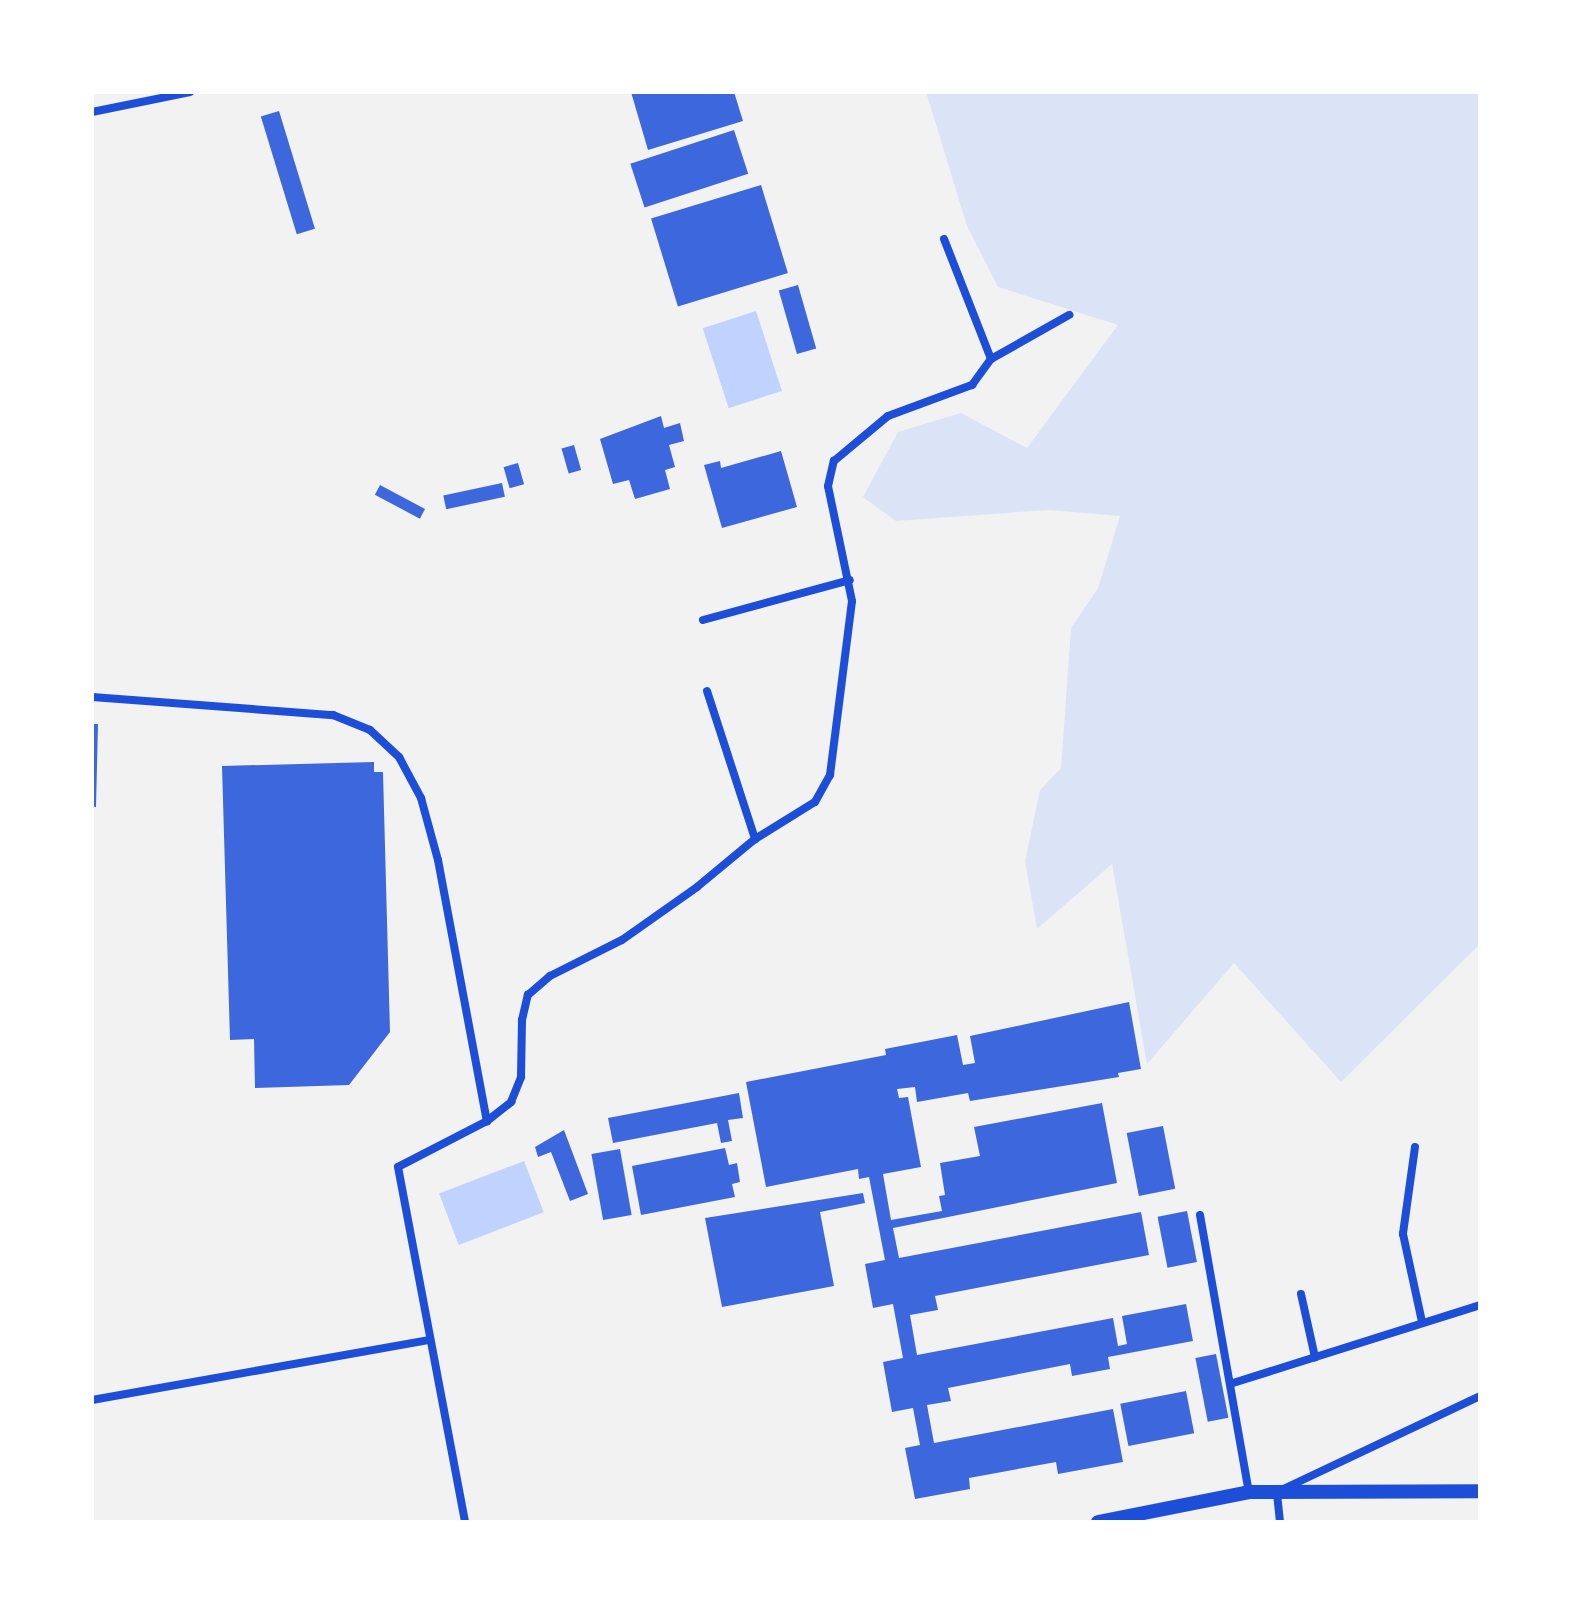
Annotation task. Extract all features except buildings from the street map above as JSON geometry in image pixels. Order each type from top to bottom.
[{"type":"street","points":[[92,112],[190,92]]},
{"type":"street","points":[[944,239],[991,359]]},
{"type":"street","points":[[465,1522],[398,1167],[487,1121],[511,1102],[521,1077],[522,1020],[528,995],[550,976],[662,913],[755,839],[815,802],[830,775],[849,638],[850,580],[828,486],[834,461],[888,416],[972,385],[991,359],[1069,315]]},
{"type":"street","points":[[703,620],[850,580]]},
{"type":"street","points":[[707,691],[755,839]]},
{"type":"street","points":[[92,697],[333,715],[370,730],[399,757],[421,798],[438,860],[487,1121]]},
{"type":"street","points":[[1415,1147],[1403,1234],[1422,1322]]},
{"type":"street","points":[[1200,1215],[1233,1383],[1249,1492]]},
{"type":"street","points":[[1301,1294],[1315,1357]]},
{"type":"street","points":[[1233,1383],[1480,1305]]},
{"type":"street","points":[[92,1400],[430,1340]]},
{"type":"street","points":[[1277,1492],[1480,1396]]},
{"type":"street","points":[[1098,1522],[1249,1492],[1480,1491]]},
{"type":"street","points":[[1277,1492],[1280,1522]]},
{"type":"shaded area","points":[[926,92],[1480,92],[1480,944],[1341,1082],[1234,963],[1147,1064],[1112,864],[1037,929],[1025,861],[1040,790],[1061,768],[1071,628],[1098,588],[1120,516],[1049,510],[896,521],[863,497],[898,432],[961,413],[1027,448],[1118,325],[998,287],[967,226]]},
{"type":"water","points":[[756,311],[782,391],[729,408],[703,328]]},
{"type":"water","points":[[524,1161],[544,1212],[459,1245],[439,1194]]}]
